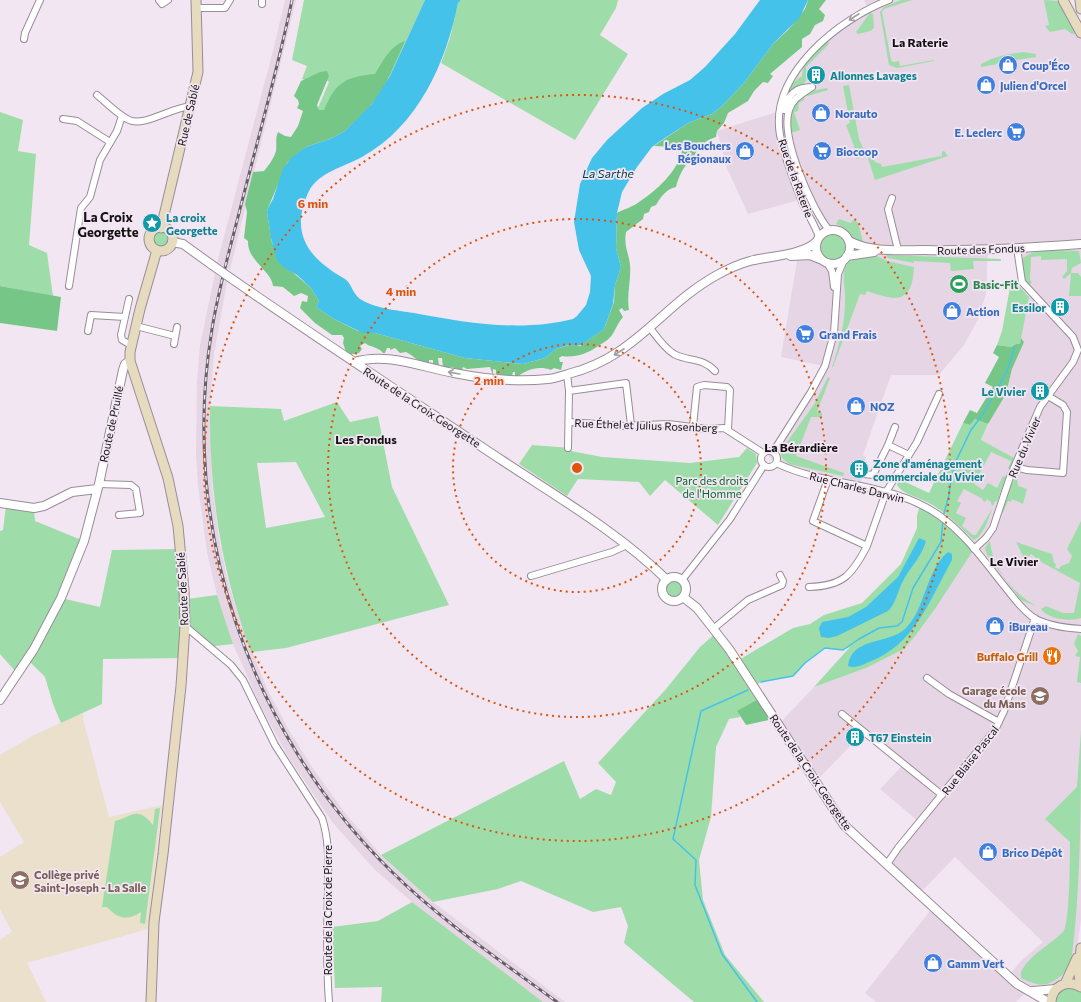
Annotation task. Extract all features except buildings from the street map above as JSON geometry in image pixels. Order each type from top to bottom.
[{"type":"main road","points":[[1062,0],[1070,10],[1081,33]]},
{"type":"main road","points":[[1080,0],[1081,9]]},
{"type":"main road","name":"Rue de Sablé","points":[[161,228],[191,106],[199,62],[196,4]]},
{"type":"main road","points":[[161,228],[170,232],[172,242],[168,248],[157,250],[151,246],[149,239],[154,230],[161,228]]},
{"type":"main road","name":"Route de Sablé","points":[[151,1002],[153,938],[173,763],[185,626],[181,549],[171,493],[162,457],[130,361],[131,345],[151,267],[157,250]]},
{"type":"main road","points":[[1065,984],[1081,950]]},
{"type":"main road","points":[[1050,1002],[1056,989],[1065,984],[1081,986],[1079,975],[1081,950]]},
{"type":"street","points":[[24,39],[25,33],[40,0]]},
{"type":"street","points":[[159,0],[162,4],[168,0]]},
{"type":"street","points":[[196,4],[225,8],[230,0]]},
{"type":"street","name":"Rue de la Raterie","points":[[818,240],[801,199],[780,136],[779,122],[782,101],[796,73],[817,47],[852,19],[889,0]]},
{"type":"street","name":"Rue de la Raterie","points":[[784,139],[783,114],[788,98],[797,89],[812,87],[800,94],[792,104],[788,115],[788,128],[796,162],[808,196],[819,216],[830,230]]},
{"type":"street","points":[[97,95],[130,121],[141,122],[169,111],[191,106]]},
{"type":"street","points":[[69,286],[79,212],[82,205],[90,198],[100,160],[122,116]]},
{"type":"street","points":[[63,119],[77,121],[110,142]]},
{"type":"street","points":[[892,198],[888,209],[898,250]]},
{"type":"street","points":[[354,362],[365,359],[390,358],[456,374],[505,379],[548,379],[586,370],[623,350],[710,279],[733,267],[808,248],[830,230],[841,232],[849,241],[850,248],[838,274],[837,307],[834,333],[824,369],[773,452]]},
{"type":"street","points":[[818,240],[816,251],[833,275],[837,307]]},
{"type":"street","name":"Route des Fondus","points":[[849,241],[863,247],[898,250],[1017,248],[1081,245]]},
{"type":"street","name":"Route de la Croix Georgette","points":[[172,242],[183,244],[354,362],[535,481],[627,545],[644,558],[667,580]]},
{"type":"street","name":"Rue du Vivier","points":[[974,549],[986,538],[993,528],[1015,467],[1040,408],[1076,358],[1078,348],[1073,337],[1022,282],[1017,248]]},
{"type":"street","name":"Route des Fondus","points":[[846,258],[866,253],[907,250]]},
{"type":"street","points":[[769,257],[810,255],[836,264],[846,258]]},
{"type":"street","points":[[129,299],[121,338],[124,342],[131,345]]},
{"type":"street","points":[[88,331],[91,314],[125,317]]},
{"type":"street","points":[[136,326],[175,336]]},
{"type":"street","points":[[174,344],[178,327]]},
{"type":"street","points":[[650,328],[667,348],[675,354],[708,364],[715,370]]},
{"type":"street","name":"Route de Pruillé","points":[[0,700],[34,650],[61,598],[84,541],[98,487],[122,370],[125,364],[130,361]]},
{"type":"street","name":"Rue Éthel et Julius Rosenberg","points":[[567,374],[569,391],[568,448]]},
{"type":"street","points":[[569,391],[626,383],[630,425]]},
{"type":"street","points":[[693,426],[697,387],[704,385],[727,387],[730,390],[728,429]]},
{"type":"street","points":[[809,587],[836,584],[847,577],[858,564],[867,546],[886,492],[926,424],[939,394]]},
{"type":"street","points":[[1015,467],[1027,470],[1064,472],[1067,412],[1063,406],[1048,396]]},
{"type":"street","name":"Rue Éthel et Julius Rosenberg","points":[[569,422],[630,425],[668,424],[708,429],[728,429],[763,453]]},
{"type":"street","points":[[864,474],[873,475],[895,427]]},
{"type":"street","points":[[888,445],[909,455]]},
{"type":"street","points":[[767,450],[773,452],[777,456],[776,463],[769,467],[764,465],[761,461],[763,453],[767,450]]},
{"type":"street","name":"Rue Charles Darwin","points":[[776,463],[790,469],[886,492],[924,507],[949,524],[974,549],[1021,606],[1035,618],[1053,625],[1081,629]]},
{"type":"street","points":[[682,580],[730,518],[764,465]]},
{"type":"street","points":[[828,479],[813,521],[867,546]]},
{"type":"street","points":[[0,503],[34,508],[44,506],[72,492],[98,487],[131,485],[136,489],[140,513],[119,515]]},
{"type":"street","points":[[531,576],[612,552],[627,545]]},
{"type":"street","points":[[713,629],[748,600],[782,586],[783,581],[780,575]]},
{"type":"street","points":[[674,577],[682,580],[686,590],[683,597],[673,601],[666,598],[662,590],[667,580],[674,577]]},
{"type":"street","name":"Route de la Croix Georgette","points":[[683,597],[697,608],[753,684],[844,825],[1017,984],[1050,1002]]},
{"type":"street","name":"Rue Blaise Pascal","points":[[886,864],[995,730],[1035,618]]},
{"type":"street","name":"Route de la Croix de Pierre","points":[[185,626],[230,665],[243,680],[275,745],[322,818],[326,829],[328,851],[327,961],[329,1002]]},
{"type":"street","points":[[927,678],[949,694],[999,722]]},
{"type":"street","points":[[842,714],[942,795]]},
{"type":"street","points":[[1032,991],[1044,992],[1056,989]]},
{"type":"shaded area","points":[[285,0],[296,0],[230,270],[217,263]]},
{"type":"shaded area","name":"Zone d'aménagement commerciale du Vivier","points":[[864,0],[1056,0],[1081,36],[1081,920],[1076,955],[1065,979],[1049,989],[1028,990],[1016,1002],[876,1002],[865,993],[934,906],[1008,976],[1022,960],[1043,942],[955,857],[920,893],[887,864],[919,822],[880,789],[903,765],[864,732],[816,781],[779,724],[814,687],[866,668],[904,649],[935,609],[946,521],[991,418],[1006,394],[1012,369],[1024,342],[1021,338],[1030,290],[1022,282],[1017,249],[988,249],[986,294],[978,319],[964,345],[939,375],[891,375],[863,455],[866,457],[860,486],[828,479],[776,463],[769,457],[804,404],[824,366],[781,357],[797,261],[796,253],[816,249],[816,244],[823,232],[806,198],[748,214],[727,168],[717,131],[780,111],[787,88],[817,47],[868,9]]},
{"type":"shaded area","points":[[215,274],[227,282],[214,354],[210,406],[212,485],[219,538],[227,578],[241,624],[268,691],[290,732],[312,767],[345,813],[381,855],[433,902],[565,1002],[543,1002],[412,902],[374,869],[333,823],[289,758],[260,705],[233,644],[217,595],[207,552],[198,485],[196,455],[197,382],[200,345]]},
{"type":"shaded area","points":[[83,713],[84,723],[109,817],[162,805],[148,929],[27,963],[46,1002],[0,1002],[0,940],[12,932],[0,909],[0,857],[24,842],[0,802],[0,755],[34,735]]},
{"type":"green space","points":[[304,0],[425,0],[390,76],[312,122],[329,82],[322,76],[316,83],[302,79],[307,66],[292,60]]},
{"type":"green space","points":[[461,0],[618,0],[616,8],[600,35],[628,54],[575,140],[441,63],[450,38],[458,3]]},
{"type":"green space","points":[[808,0],[826,0],[819,9],[825,15],[823,21],[815,25],[810,34],[802,39],[802,47],[770,74],[773,76],[768,83],[763,82],[754,91],[748,101],[728,113],[724,123],[717,131],[716,137],[707,141],[697,149],[693,160],[689,161],[679,177],[676,187],[667,191],[656,205],[651,207],[649,212],[644,214],[643,219],[626,232],[625,236],[630,265],[628,297],[629,310],[624,311],[622,308],[619,310],[623,317],[612,335],[605,342],[585,353],[576,356],[562,356],[559,358],[560,362],[563,362],[561,370],[554,368],[551,370],[537,368],[528,370],[517,377],[515,376],[515,372],[513,372],[512,376],[496,374],[496,370],[493,369],[493,375],[490,367],[467,369],[463,367],[462,370],[451,367],[443,368],[442,358],[438,358],[439,366],[433,366],[433,360],[429,360],[429,363],[426,363],[406,352],[400,353],[395,348],[390,350],[390,348],[387,348],[385,353],[383,353],[379,349],[365,343],[360,346],[362,349],[359,353],[347,355],[343,343],[344,338],[342,335],[332,335],[315,323],[300,308],[302,301],[307,302],[308,296],[301,293],[294,296],[283,287],[273,286],[269,275],[251,254],[248,241],[244,238],[247,212],[245,204],[253,172],[264,171],[271,161],[276,151],[276,139],[278,132],[285,136],[291,137],[298,126],[303,111],[297,108],[299,104],[298,100],[294,96],[301,81],[320,72],[327,71],[329,76],[317,105],[319,110],[324,110],[328,101],[338,87],[349,79],[375,74],[391,50],[395,46],[405,41],[383,90],[368,109],[345,131],[330,139],[306,147],[287,163],[267,212],[272,243],[290,270],[311,288],[319,301],[316,307],[334,319],[358,331],[375,333],[465,358],[523,364],[545,358],[556,349],[569,345],[580,346],[604,329],[614,302],[615,285],[621,267],[616,248],[617,213],[637,204],[653,192],[676,166],[682,151],[676,147],[654,146],[688,123],[712,114],[722,106],[744,83],[773,44],[788,30],[805,9]]},
{"type":"green space","points":[[901,0],[912,0],[884,9],[882,12],[891,60],[893,62],[899,61],[900,66],[934,61],[897,68],[889,65],[880,12],[884,7]]},
{"type":"green space","points":[[1044,0],[1058,1],[1065,8],[1079,33],[1072,34],[1065,29],[1050,32],[1045,26],[1049,25]]},
{"type":"green space","points":[[870,13],[873,14],[874,28],[870,31],[858,34],[856,32]]},
{"type":"green space","points":[[826,42],[829,42],[828,45],[806,67],[807,75],[805,83],[792,89],[788,93],[791,84],[802,76],[803,67],[816,51]]},
{"type":"green space","points":[[1023,52],[1036,54],[1036,57],[981,67],[981,64],[996,57]]},
{"type":"green space","points":[[849,85],[859,139],[865,152],[869,151],[875,162],[881,164],[882,167],[942,156],[942,152],[944,151],[948,156],[875,180],[867,155],[856,159],[854,146],[846,125],[850,123],[843,86]]},
{"type":"green space","points":[[827,88],[828,90],[804,97],[804,100],[799,103],[798,111],[794,112],[800,130],[791,133],[791,114],[797,101],[809,92]]},
{"type":"green space","points":[[0,112],[23,120],[18,151],[36,154],[29,245],[47,253],[53,296],[0,286]]},
{"type":"green space","points":[[839,219],[851,223],[853,220],[858,222],[863,242],[856,240],[844,228],[836,224]]},
{"type":"green space","points":[[161,229],[168,232],[171,239],[168,246],[161,249],[154,246],[151,239],[154,232]]},
{"type":"green space","points":[[833,233],[843,237],[847,247],[843,257],[833,261],[823,257],[819,247],[823,237]]},
{"type":"green space","points":[[1042,251],[1079,251],[1081,263],[1072,268],[1071,273],[1064,279],[1062,277],[1067,271],[1067,259],[1041,260],[1041,256],[1031,257],[1030,280],[1032,282],[1029,286],[1023,273],[1023,258],[1035,252]]},
{"type":"green space","points":[[875,255],[887,261],[914,267],[913,279],[910,288],[906,294],[901,297],[894,298],[867,291],[865,295],[860,294],[832,367],[840,340],[843,322],[845,304],[844,273],[846,266],[854,259]]},
{"type":"green space","points":[[886,255],[1001,259],[1001,261],[973,261],[974,269],[951,271],[950,263],[914,261],[914,263],[888,258]]},
{"type":"green space","points":[[1071,273],[1078,273],[1081,277],[1081,296],[1069,296]]},
{"type":"green space","points":[[1015,281],[1029,297],[1020,344],[1016,344],[1011,347],[997,345],[1002,331],[1011,282]]},
{"type":"green space","points":[[0,286],[61,297],[57,331],[0,323]]},
{"type":"green space","points":[[1021,338],[1024,342],[1012,369],[1006,394],[988,424],[975,419],[970,425],[963,423],[970,410],[977,413],[993,387],[985,383],[999,357],[993,353],[997,345],[1011,347],[1016,344],[1020,344]]},
{"type":"green space","points":[[828,377],[830,378],[817,412],[822,413],[822,417],[811,417],[796,456],[844,473],[843,476],[789,464],[782,458],[780,452],[815,403]]},
{"type":"green space","points":[[337,402],[350,422],[378,416],[392,487],[449,605],[286,648],[251,652],[232,591],[219,531],[212,469],[210,406],[281,409],[284,421]],"holes":[[[296,462],[325,517],[266,528],[257,463]]]},
{"type":"green space","points":[[975,419],[988,424],[981,440],[1014,458],[1010,469],[1008,468],[1011,461],[991,452],[974,484],[983,490],[988,483],[997,488],[1003,476],[1006,477],[997,502],[995,501],[993,506],[987,499],[985,502],[982,500],[983,499],[964,489],[957,501],[961,503],[956,513],[966,518],[962,526],[973,535],[976,535],[992,509],[983,531],[974,540],[940,510],[927,502],[906,493],[897,485],[899,479],[929,493],[963,423],[970,425]]},
{"type":"green space","name":"Parc des droits de l'Homme","points":[[532,445],[571,448],[571,451],[602,457],[690,463],[739,457],[747,448],[756,454],[757,463],[718,525],[665,480],[650,496],[639,482],[578,479],[567,496],[519,464]]},
{"type":"green space","points":[[1017,476],[1018,486],[1027,489],[1023,504],[1012,499],[1011,502],[1008,501],[1002,513],[1011,484]]},
{"type":"green space","points":[[920,505],[928,509],[974,549],[935,609],[916,635],[904,649],[866,668],[814,687],[850,647],[843,650],[825,648],[805,663],[793,676],[761,682],[754,686],[761,697],[738,711],[740,717],[729,719],[716,747],[711,817],[699,860],[703,900],[725,955],[764,1002],[694,1002],[624,943],[628,926],[621,907],[593,912],[521,881],[498,889],[433,902],[381,855],[564,761],[580,799],[596,789],[611,795],[616,782],[598,763],[666,689],[700,647],[716,633],[737,661],[793,628],[810,624],[824,615],[862,603],[901,564],[917,528],[917,516]]},
{"type":"green space","points":[[6,506],[34,511],[35,521],[84,541],[61,598],[100,607],[112,550],[181,549],[187,599],[217,595],[233,644],[206,647],[193,635],[188,636],[187,658],[103,659],[102,704],[61,723],[53,704],[45,677],[25,657],[15,671],[0,654],[0,531],[3,530]]},
{"type":"green space","points":[[1081,521],[1081,618],[1071,620],[1060,619],[1048,615],[1041,609],[1046,606],[1063,613],[1074,613],[1080,583],[1043,563],[1031,554],[1025,560],[1016,542],[1052,554],[1054,563],[1056,564],[1055,568],[1059,569],[1061,566],[1069,563],[1072,556],[1067,549]]},
{"type":"green space","points":[[990,541],[995,561],[1004,578],[987,555],[985,548]]},
{"type":"green space","points":[[670,580],[678,580],[683,585],[681,596],[678,598],[670,598],[665,593],[665,585]]},
{"type":"green space","points":[[1006,580],[1019,594],[1036,606],[1021,600]]},
{"type":"green space","points":[[1078,634],[1081,636],[1081,683],[1077,682],[1080,657],[1075,656],[1078,651],[1074,644]]},
{"type":"green space","points":[[758,699],[769,720],[746,725],[737,711]]},
{"type":"green space","points":[[1081,730],[1078,882],[1074,942],[1070,971],[1066,971],[1050,983],[1034,983],[1021,978],[1021,972],[1034,955],[1063,932],[1067,917],[1070,875],[1070,842],[1045,819],[1077,787]]},
{"type":"green space","points":[[160,808],[145,924],[140,923],[141,912],[127,918],[115,914],[107,907],[102,907],[115,821],[130,815],[138,814],[143,815],[153,825],[155,809]]},
{"type":"green space","points":[[412,902],[543,1002],[381,1002],[382,987],[335,988],[332,927],[378,921]]},
{"type":"green space","points":[[1068,986],[1081,991],[1081,1002],[1054,1002],[1060,992]]},
{"type":"water","name":"La Sarthe","points":[[425,0],[461,0],[458,3],[446,48],[426,91],[414,110],[399,128],[382,144],[362,157],[325,175],[313,184],[303,206],[301,220],[302,232],[312,253],[332,271],[347,281],[358,297],[370,304],[392,310],[474,323],[494,325],[534,325],[573,319],[586,305],[590,292],[591,276],[579,250],[574,222],[580,184],[592,158],[607,140],[642,108],[663,94],[690,80],[705,67],[735,34],[760,0],[808,0],[800,17],[773,44],[744,83],[722,106],[712,114],[688,123],[652,147],[637,167],[622,192],[617,213],[616,248],[621,267],[615,285],[613,304],[604,329],[583,344],[577,346],[568,345],[556,349],[545,358],[523,364],[465,358],[375,333],[363,333],[334,319],[316,307],[319,301],[311,288],[297,275],[283,267],[277,260],[271,238],[267,212],[283,169],[291,158],[306,147],[330,139],[345,131],[372,104],[390,76]]},
{"type":"water","points":[[919,538],[926,541],[924,547],[900,587],[891,608],[888,611],[837,636],[829,638],[821,637],[819,628],[822,622],[848,617],[866,607],[898,577]]},
{"type":"water","points":[[948,552],[952,554],[952,560],[920,619],[910,633],[885,654],[858,666],[848,666],[851,657],[856,650],[872,642],[898,634],[905,629],[912,621],[940,560]]},
{"type":"waterway","points":[[943,517],[955,463],[971,430],[983,414],[1007,371],[1015,346]]},
{"type":"waterway","points":[[761,682],[793,676],[805,663],[825,648],[843,650],[879,628],[897,626],[902,622],[913,588],[941,542],[943,520]]},
{"type":"waterway","points":[[748,690],[701,711],[673,839],[696,860],[695,885],[722,954],[757,1002]]},
{"type":"railway","points":[[292,0],[273,82],[217,301],[212,329],[204,403],[206,477],[216,550],[235,621],[263,690],[298,754],[340,815],[390,870],[429,906],[557,1002]]},
{"type":"place","name":"Coup'Éco","points":[[1008,65]]},
{"type":"place","name":"Allonnes Lavages","points":[[816,75]]},
{"type":"place","name":"Julien d'Orcel","points":[[986,85]]},
{"type":"place","name":"Norauto","points":[[821,113]]},
{"type":"place","name":"E. Leclerc","points":[[1016,132]]},
{"type":"place","name":"Les Bouchers Régionaux","points":[[745,151]]},
{"type":"place","name":"Biocoop","points":[[822,151]]},
{"type":"place","name":"La croix Georgette","points":[[152,223]]},
{"type":"place","name":"Basic-Fit","points":[[959,284]]},
{"type":"place","name":"Essilor","points":[[1060,307]]},
{"type":"place","name":"Action","points":[[952,311]]},
{"type":"place","name":"Grand Frais","points":[[805,334]]},
{"type":"place","name":"Le Vivier","points":[[1040,391]]},
{"type":"place","name":"NOZ","points":[[856,406]]},
{"type":"place","name":"Zone d'aménagement commerciale du Vivier","points":[[859,469]]},
{"type":"place","name":"iBureau","points":[[995,626]]},
{"type":"place","name":"Buffalo Grill","points":[[1052,656]]},
{"type":"place","name":"Garage école du Mans","points":[[1040,696]]},
{"type":"place","name":"T67 Einstein","points":[[855,737]]},
{"type":"place","name":"Brico Dépôt","points":[[988,852]]},
{"type":"place","name":"Collège privé Saint-Joseph - La Salle","points":[[20,880]]},
{"type":"place","name":"Gamm Vert","points":[[933,963]]},
{"type":"district","name":"La Raterie","points":[[920,42]]},
{"type":"district","name":"La Croix Georgette","points":[[108,224]]},
{"type":"district","name":"Les Fondus","points":[[366,439]]},
{"type":"district","name":"La Bérardière","points":[[801,447]]},
{"type":"district","name":"Le Vivier","points":[[1014,561]]}]
